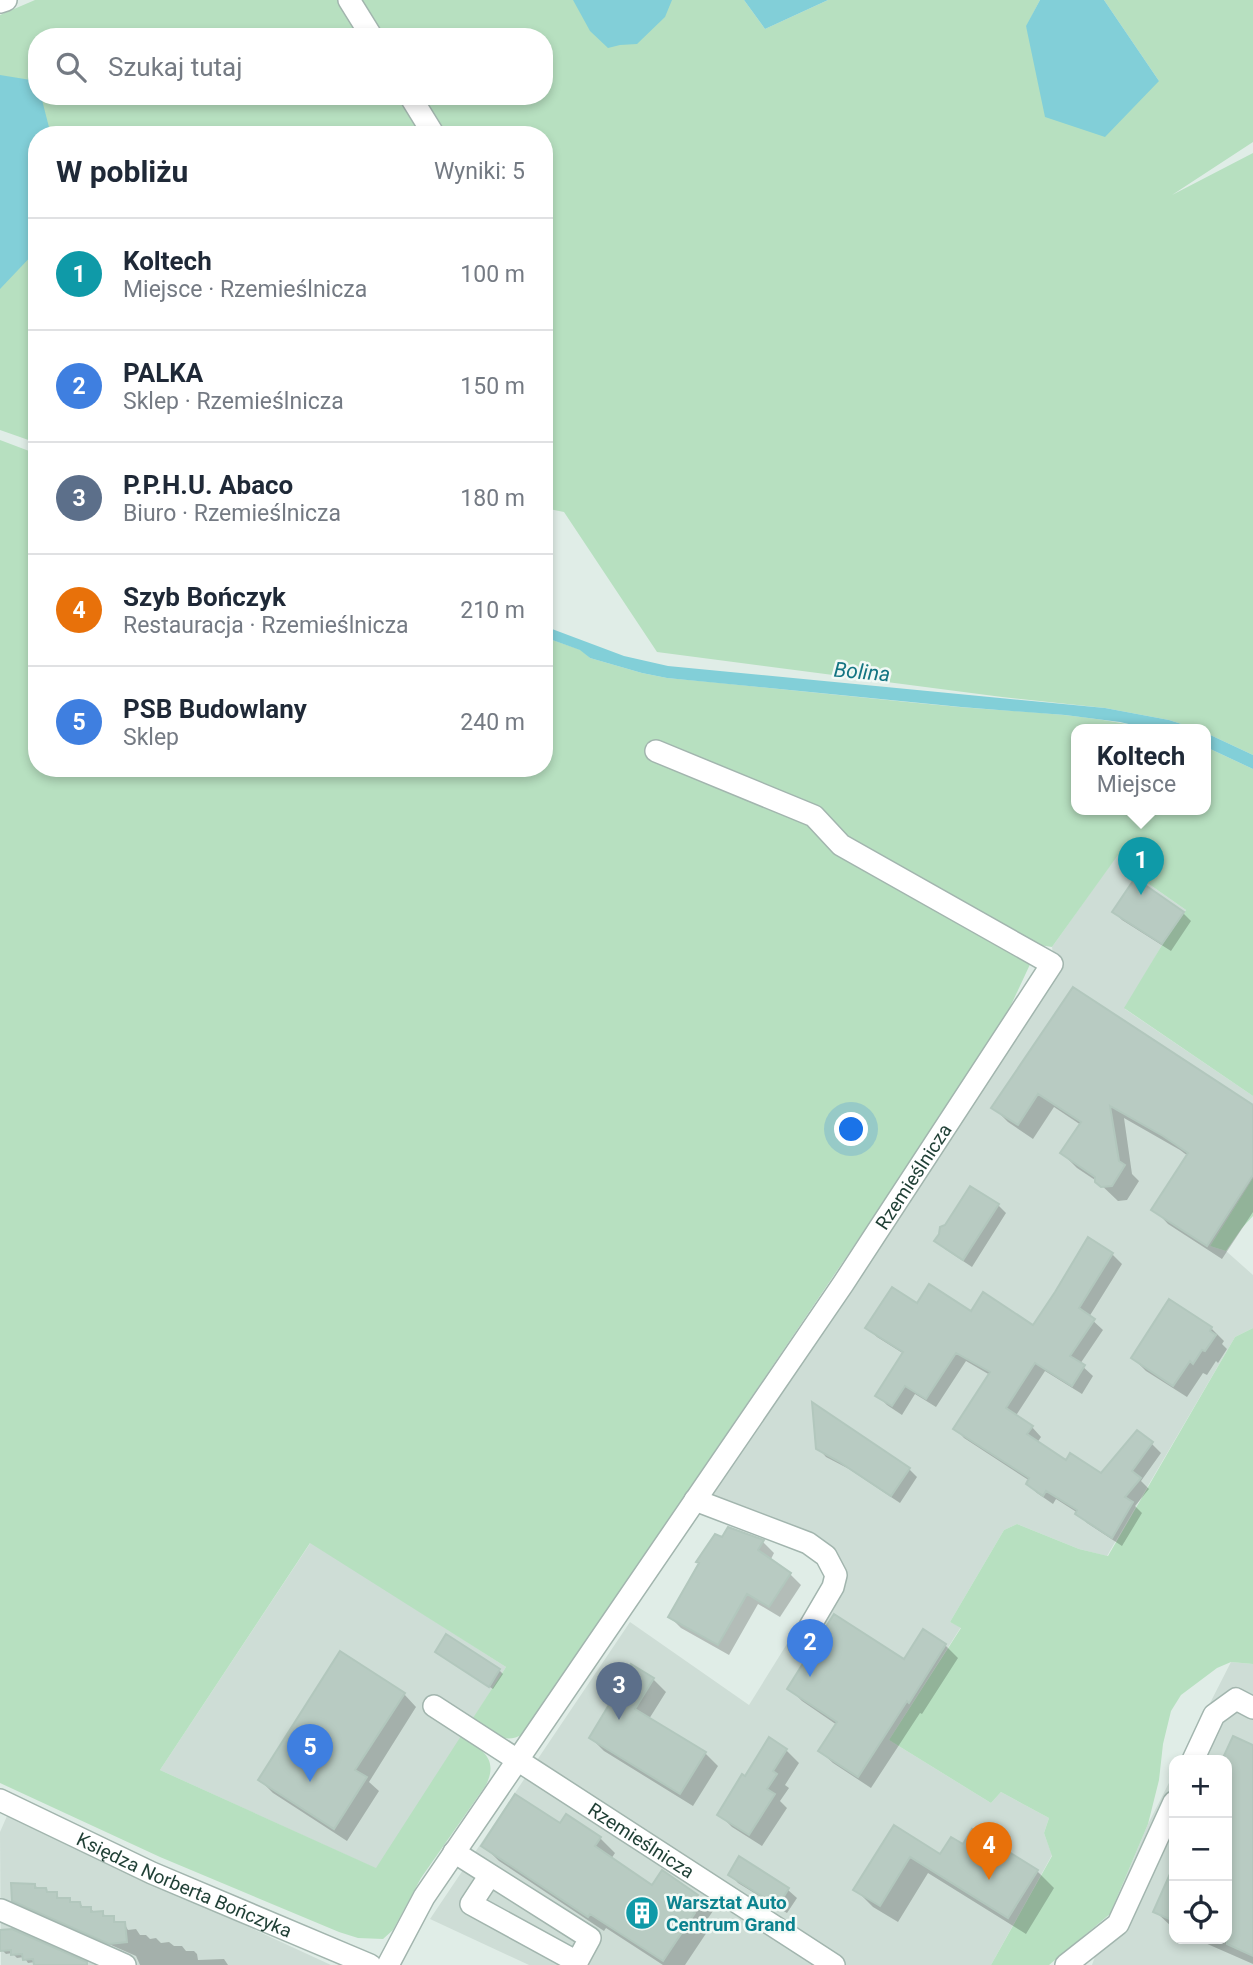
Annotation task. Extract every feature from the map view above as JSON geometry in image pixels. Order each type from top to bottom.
[{"type":"street","points":[[0,2],[6,0]]},
{"type":"street","points":[[349,0],[366,28]]},
{"type":"street","points":[[416,105],[428,126]]},
{"type":"street","name":"Rzemieślnicza","points":[[388,1965],[424,1897],[843,1284],[1052,964],[841,845],[814,816],[656,751]]},
{"type":"street","points":[[695,1500],[808,1543],[826,1556],[836,1575],[833,1587],[799,1645]]},
{"type":"street","points":[[1195,1755],[1214,1715],[1237,1699],[1253,1708]]},
{"type":"street","points":[[434,1706],[517,1762]]},
{"type":"street","name":"Rzemieślnicza","points":[[517,1762],[834,1965]]},
{"type":"street","name":"Księdza Norberta Bończyka","points":[[0,1800],[152,1873],[370,1965]]},
{"type":"street","points":[[1066,1965],[1118,1924],[1169,1813]]},
{"type":"street","points":[[454,1852],[590,1938],[578,1962],[471,1904],[490,1875]]},
{"type":"street","points":[[1,1910],[125,1965]]},
{"type":"shaded area","points":[[1118,854],[1136,875],[1186,910],[1125,1009],[1253,1096],[1253,1178],[1210,1246],[1226,1251],[1253,1275],[1253,1328],[1235,1337],[1107,1556],[1079,1549],[1017,1524],[1004,1530],[950,1622],[961,1627],[889,1740],[991,1803],[1001,1792],[1049,1818],[1044,1833],[1052,1855],[991,1965],[529,1965],[430,1919],[630,1622],[749,1705],[828,1578],[808,1551],[702,1511],[1056,975],[1052,947]]},
{"type":"shaded area","points":[[311,1542],[506,1667],[377,1869],[160,1770]]},
{"type":"shaded area","points":[[1231,1662],[1253,1664],[1253,1965],[1092,1965],[1148,1824],[1169,1783],[1169,1944],[1232,1944],[1232,1755],[1184,1755]]},
{"type":"shaded area","points":[[7,1816],[331,1965],[1,1965],[0,1832]]},
{"type":"green space","points":[[35,0],[744,0],[765,29],[828,0],[1040,0],[1026,27],[1159,81],[1104,0],[1253,0],[1253,142],[1172,195],[1253,153],[1253,755],[1211,735],[1211,724],[1181,724],[1105,708],[657,652],[564,512],[553,510],[553,126],[28,126],[28,440],[0,430],[0,15]]},
{"type":"green space","points":[[0,440],[28,451],[28,777],[553,777],[553,640],[581,650],[590,658],[667,678],[1031,712],[1126,724],[1071,724],[1071,815],[1211,815],[1211,749],[1253,769],[1253,1096],[1124,1008],[1186,910],[1136,875],[1118,855],[1052,947],[1039,945],[1005,1018],[929,1135],[523,1734],[503,1738],[471,1721],[506,1667],[310,1543],[160,1770],[376,1868],[461,1736],[476,1746],[486,1756],[491,1768],[486,1785],[421,1878],[393,1930],[383,1939],[358,1938],[339,1932],[160,1857],[0,1783]]},
{"type":"green space","points":[[1253,1178],[1253,1216],[1226,1251],[1210,1246]]},
{"type":"green space","points":[[1253,1328],[1253,1664],[1231,1662],[1217,1668],[1181,1695],[1171,1711],[1148,1824],[1110,1914],[1049,1965],[991,1965],[1052,1856],[1044,1833],[1049,1818],[1001,1792],[991,1803],[889,1740],[961,1628],[950,1622],[1004,1530],[1017,1524],[1079,1549],[1108,1556],[1235,1337]]},
{"type":"water","points":[[573,0],[672,0],[665,17],[637,44],[608,48],[590,31]]},
{"type":"water","points":[[744,0],[828,0],[765,29]]},
{"type":"water","points":[[1040,0],[1104,0],[1159,81],[1105,137],[1045,117],[1026,26]]},
{"type":"water","points":[[0,75],[28,80],[28,105],[43,105],[49,126],[28,126],[28,259],[0,289]]},
{"type":"water","points":[[553,629],[624,656],[668,666],[1105,708],[1181,724],[1129,724],[1065,715],[667,678],[590,658],[580,650],[553,640]]},
{"type":"water","points":[[1211,735],[1253,755],[1253,769],[1211,749]]},
{"type":"building","points":[[1135,878],[1184,912],[1162,944],[1112,912]]},
{"type":"building","points":[[1073,987],[1253,1105],[1253,1175],[1207,1246],[1151,1210],[1188,1153],[1163,1136],[1110,1106],[1119,1161],[1125,1165],[1112,1186],[1101,1187],[1095,1182],[1095,1177],[1060,1153],[1081,1122],[1038,1094],[1018,1125],[991,1108]]},
{"type":"building","points":[[970,1186],[999,1204],[963,1260],[934,1241],[940,1227],[945,1225]]},
{"type":"building","points":[[1088,1237],[1113,1253],[1079,1308],[1095,1319],[1070,1356],[1085,1365],[1072,1386],[1035,1363],[1006,1408],[1033,1426],[1027,1434],[1066,1460],[1070,1453],[1101,1473],[1137,1430],[1153,1442],[1132,1471],[1141,1478],[1125,1497],[1133,1502],[1112,1538],[1075,1514],[1077,1510],[1046,1491],[1043,1496],[1026,1484],[1029,1478],[953,1429],[990,1372],[956,1353],[926,1399],[905,1386],[892,1406],[875,1396],[903,1352],[865,1328],[892,1287],[917,1303],[929,1284],[971,1311],[983,1292],[1033,1325]]},
{"type":"building","points":[[1169,1299],[1212,1327],[1210,1331],[1216,1335],[1193,1364],[1190,1361],[1173,1386],[1131,1358]]},
{"type":"building","points":[[812,1402],[910,1468],[891,1496],[816,1449]]},
{"type":"building","points":[[728,1527],[764,1540],[758,1550],[791,1573],[769,1607],[747,1594],[718,1645],[668,1617],[699,1563],[696,1562],[715,1534],[722,1537]]},
{"type":"building","points":[[834,1614],[904,1659],[923,1629],[946,1644],[858,1777],[818,1751],[837,1722],[787,1689]]},
{"type":"building","points":[[446,1634],[500,1669],[489,1687],[435,1652]]},
{"type":"building","points":[[340,1651],[405,1693],[355,1770],[367,1777],[334,1829],[258,1780]]},
{"type":"building","points":[[631,1664],[654,1678],[635,1709],[706,1752],[680,1794],[589,1738]]},
{"type":"building","points":[[1233,1736],[1253,1745],[1253,1956],[1227,1944],[1232,1944],[1232,1755],[1224,1755]]},
{"type":"building","points":[[769,1737],[787,1749],[773,1771],[777,1774],[767,1789],[775,1794],[749,1835],[717,1815]]},
{"type":"building","points":[[515,1794],[560,1823],[566,1814],[601,1837],[595,1846],[652,1885],[662,1870],[698,1895],[689,1909],[695,1913],[663,1961],[590,1914],[588,1917],[481,1846]]},
{"type":"building","points":[[894,1825],[940,1854],[951,1837],[963,1844],[972,1829],[1038,1870],[1008,1918],[910,1857],[880,1906],[853,1890]]},
{"type":"building","points":[[739,1856],[789,1888],[778,1906],[728,1875]]},
{"type":"building","points":[[1169,1876],[1169,1919],[1153,1912]]},
{"type":"building","points":[[11,1883],[35,1884],[35,1888],[57,1892],[57,1898],[70,1898],[70,1902],[80,1902],[81,1907],[91,1907],[91,1912],[103,1911],[103,1916],[114,1916],[114,1922],[125,1922],[127,1942],[109,1944],[12,1901]]},
{"type":"building","points":[[12,1929],[87,1962],[87,1965],[34,1965],[33,1959],[23,1960],[22,1954],[11,1955],[11,1950],[0,1951],[0,1930]]},
{"type":"place","name":"Koltech","points":[[1141,895]]},
{"type":"place","name":"PALKA","points":[[810,1677]]},
{"type":"place","name":"P.P.H.U. Abaco","points":[[619,1720]]},
{"type":"place","name":"PSB Budowlany","points":[[310,1782]]},
{"type":"place","name":"Szyb Bończyk","points":[[989,1880]]},
{"type":"place","name":"Warsztat Auto Centrum Grand","points":[[642,1913]]},
{"type":"water label","name":"Bolina","points":[[862,672]]}]
